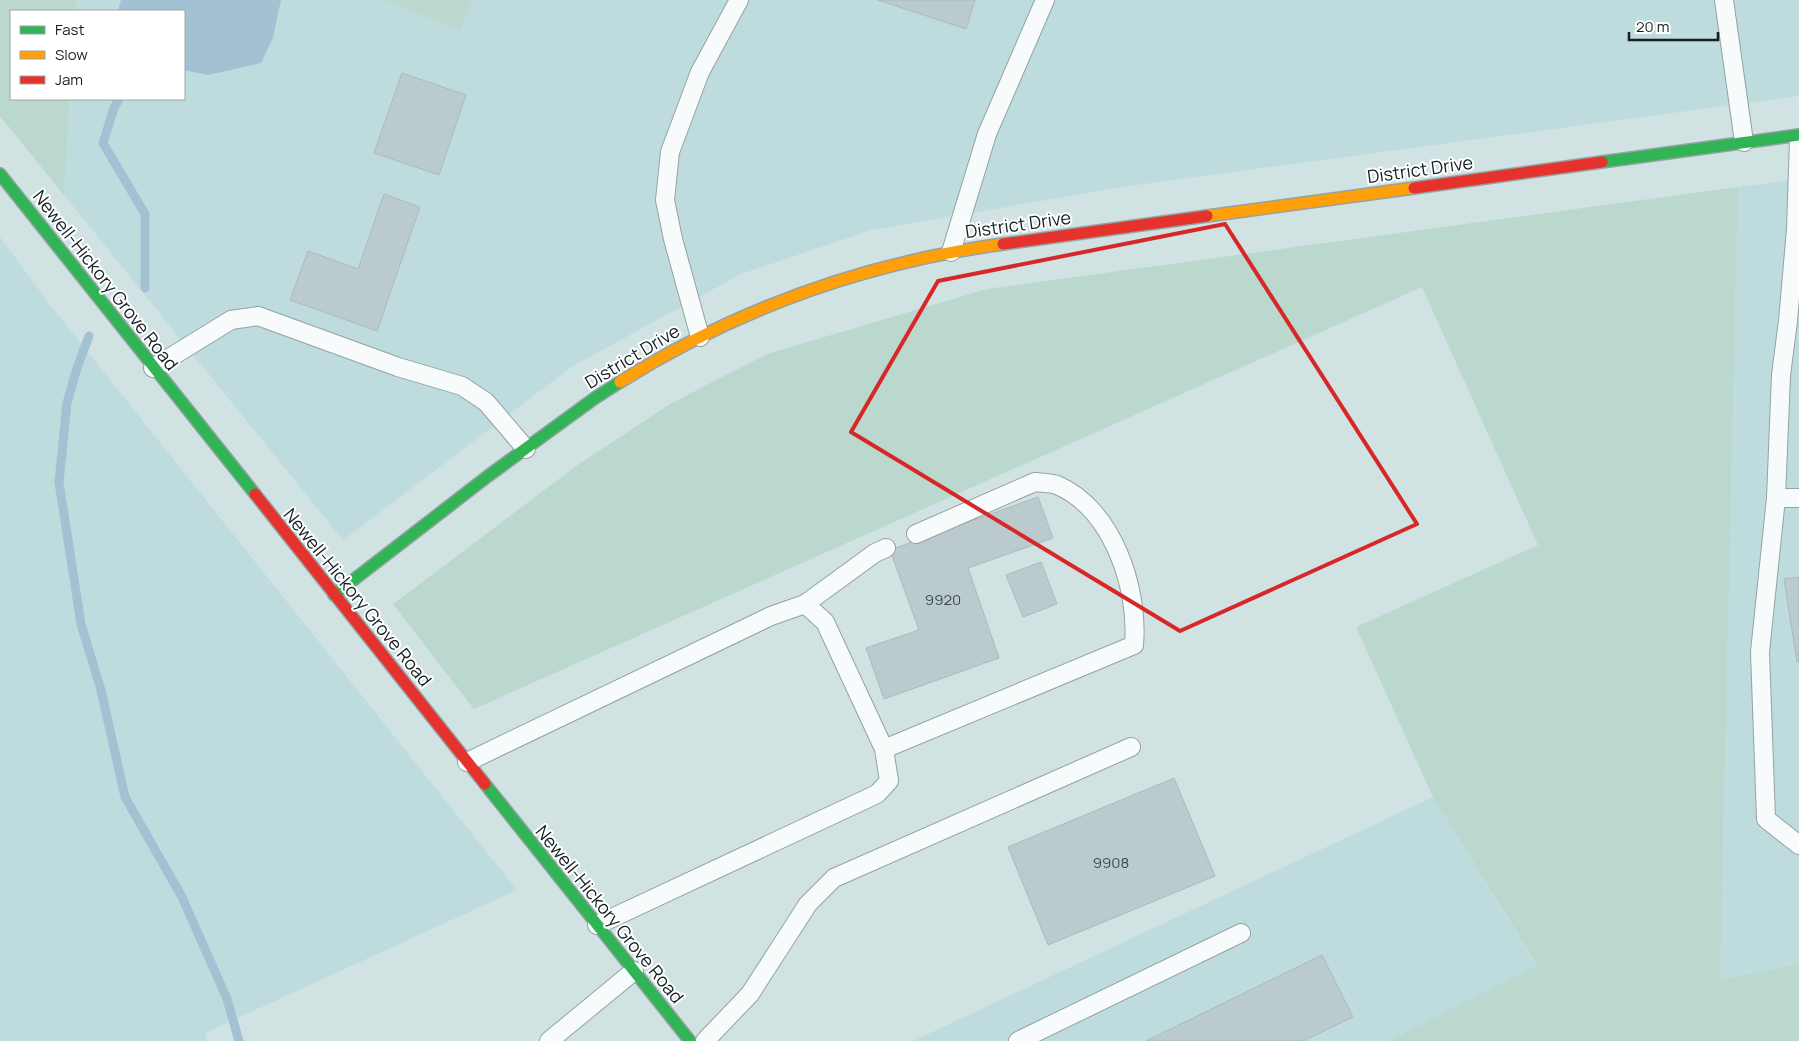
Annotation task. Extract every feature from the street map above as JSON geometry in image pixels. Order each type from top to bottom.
[{"type":"street","name":"District Drive","points":[[334,595],[526,448],[595,398],[649,364],[700,337],[755,310],[804,291],[881,267],[998,244],[1799,135]]},
{"type":"street","name":"Newell-Hickory Grove Road","points":[[0,174],[152,368],[690,1041]]},
{"type":"lane","points":[[700,337],[673,239],[665,200],[670,152],[700,72],[739,0]]},
{"type":"lane","points":[[951,252],[987,134],[1045,0]]},
{"type":"lane","points":[[1724,0],[1744,142]]},
{"type":"lane","points":[[1799,140],[1796,229],[1781,375],[1776,498],[1760,652],[1766,819],[1799,845]]},
{"type":"lane","points":[[152,368],[231,320],[258,316],[398,367],[462,386],[486,402],[526,448]]},
{"type":"lane","points":[[884,749],[1134,645],[1135,628],[1132,594],[1117,550],[1102,524],[1082,500],[1056,485],[1035,482],[916,534]]},
{"type":"lane","points":[[1776,498],[1799,498]]},
{"type":"lane","points":[[467,762],[771,616],[805,604],[875,553],[886,548]]},
{"type":"lane","points":[[597,925],[877,794],[889,781],[884,749],[825,622],[805,604]]},
{"type":"lane","points":[[705,1041],[750,994],[808,904],[834,878],[1131,747]]},
{"type":"lane","points":[[1018,1041],[1241,933]]},
{"type":"lane","points":[[549,1041],[634,971]]},
{"type":"highlighted area","points":[[1225,224],[1417,524],[1180,631],[851,432],[938,281]]},
{"type":"shaded area","points":[[77,0],[383,0],[460,31],[473,0],[1799,0],[1799,96],[1122,187],[872,230],[741,274],[573,366],[343,540],[64,195],[70,100],[185,100],[185,10],[76,10]]},
{"type":"shaded area","points":[[121,0],[281,0],[273,38],[261,63],[208,75],[185,70],[185,10],[118,10]]},
{"type":"shaded area","points":[[1799,179],[1799,964],[1720,980],[1738,187]]},
{"type":"shaded area","points":[[0,237],[51,306],[517,890],[207,1032],[205,1041],[0,1041]]},
{"type":"shaded area","points":[[1433,797],[1537,966],[1389,1041],[913,1041]]},
{"type":"green space","points":[[0,0],[77,0],[76,10],[10,10],[10,100],[70,100],[64,195],[0,116]]},
{"type":"green space","points":[[383,0],[473,0],[460,31]]},
{"type":"green space","points":[[1738,187],[1720,980],[1799,964],[1799,1041],[1389,1041],[1537,965],[1433,797],[1356,627],[1538,545],[1422,287],[474,709],[393,604],[579,464],[670,404],[767,354],[987,289]]},
{"type":"building","points":[[878,0],[975,0],[966,29]]},
{"type":"building","points":[[402,73],[466,95],[439,175],[374,153]]},
{"type":"building","points":[[384,194],[420,207],[377,331],[290,300],[308,251],[358,269]]},
{"type":"building","points":[[1038,497],[1053,538],[968,568],[999,658],[884,699],[866,648],[919,630],[890,550]]},
{"type":"building","points":[[1041,562],[1057,604],[1023,617],[1006,575]]},
{"type":"building","points":[[1799,577],[1799,662],[1797,662],[1784,579]]},
{"type":"building","points":[[1174,778],[1215,876],[1048,945],[1008,847]]},
{"type":"building","points":[[1322,955],[1353,1017],[1303,1041],[1146,1041]]},
{"type":"waterway","points":[[118,100],[103,143],[145,214],[145,288]]},
{"type":"waterway","points":[[89,336],[67,403],[59,482],[81,624],[101,690],[125,797],[182,897],[227,999],[239,1041]]},
{"type":"traffic: fast","points":[[1602,162],[1799,135]]},
{"type":"traffic: fast","points":[[0,174],[255,494]]},
{"type":"traffic: fast","points":[[334,595],[488,476],[620,382]]},
{"type":"traffic: fast","points":[[485,784],[690,1041]]},
{"type":"traffic: slow","points":[[1207,216],[1414,188]]},
{"type":"traffic: slow","points":[[620,382],[710,332],[804,292],[902,263],[952,252],[1003,244]]},
{"type":"traffic: jam","points":[[1414,188],[1602,162]]},
{"type":"traffic: jam","points":[[1003,244],[1207,216]]},
{"type":"traffic: jam","points":[[255,494],[485,784]]}]
